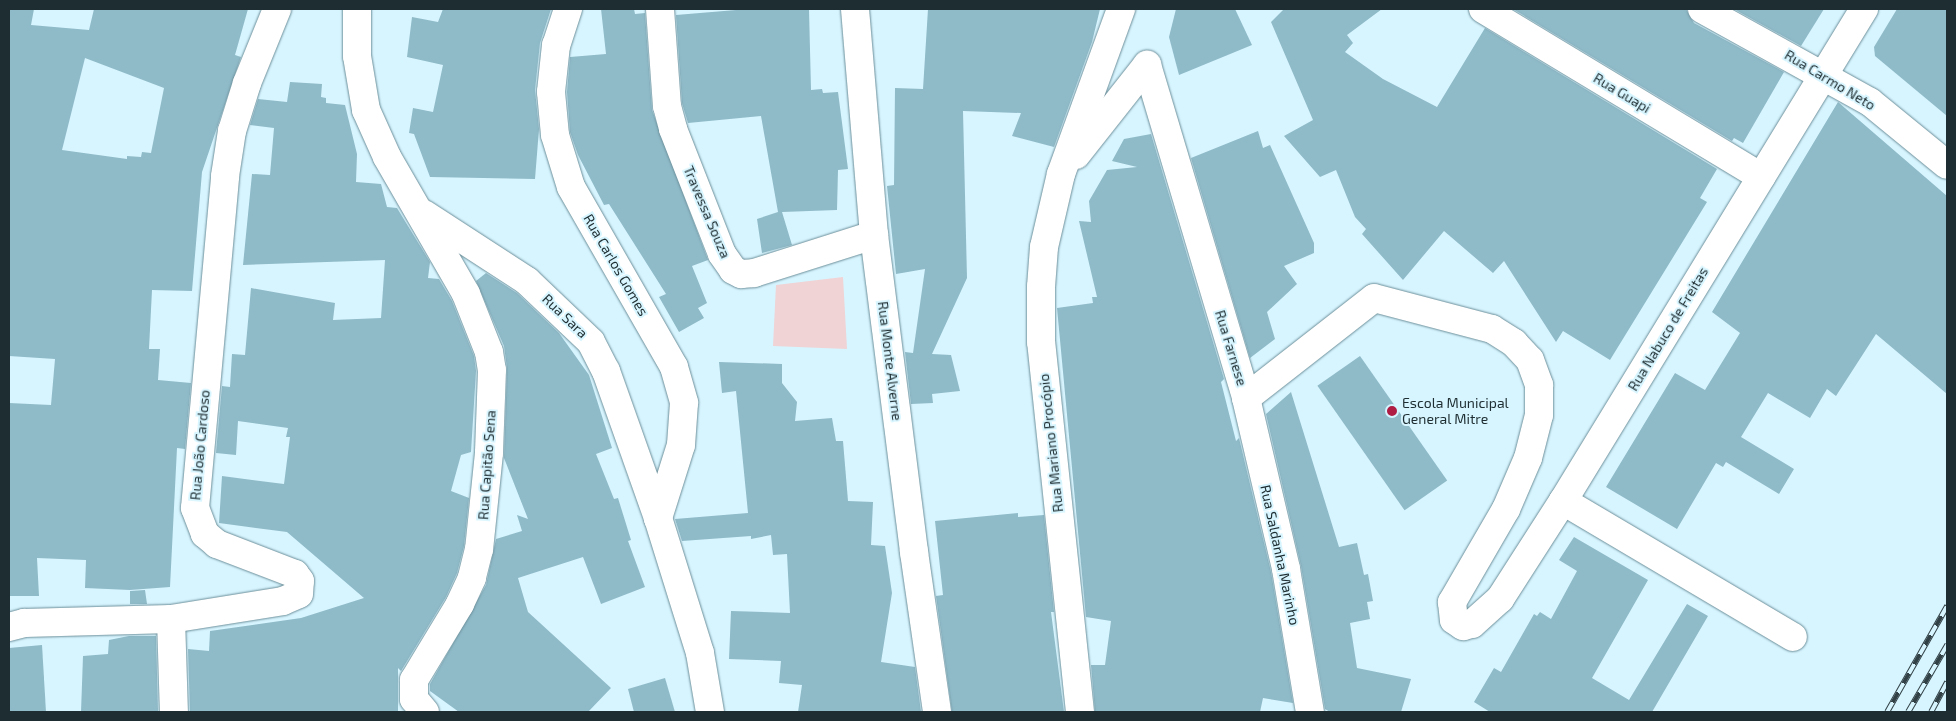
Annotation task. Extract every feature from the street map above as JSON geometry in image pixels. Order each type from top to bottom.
[{"type":"street","name":"Rua João Cardoso","points":[[9,627],[24,623],[171,619],[291,600],[299,594],[301,588],[294,574],[217,544],[205,534],[194,508],[231,140],[247,83],[277,9]]},
{"type":"street","name":"Rua Sara","points":[[357,9],[357,56],[366,110],[386,157],[421,212],[527,281],[591,342],[606,371],[658,518],[700,653],[710,712]]},
{"type":"street","name":"Rua Carlos Gomes","points":[[568,9],[556,45],[551,92],[555,135],[572,187],[674,367],[684,403],[681,445],[658,518]]},
{"type":"street","name":"Travessa Souza","points":[[660,9],[667,106],[673,129],[722,254],[733,270],[741,274],[754,273],[874,235]]},
{"type":"street","name":"Rua Monte Alverne","points":[[854,9],[874,235],[914,552],[937,712]]},
{"type":"street","points":[[1061,174],[1121,9]]},
{"type":"street","name":"Rua Guapi","points":[[1483,9],[1761,177]]},
{"type":"street","name":"Rua Carmo Neto","points":[[1702,9],[1823,73],[1870,102],[1947,165]]},
{"type":"street","name":"Rua Nabuco de Freitas","points":[[1454,620],[1463,626],[1472,624],[1500,599],[1564,502],[1823,73],[1864,9]]},
{"type":"street","name":"Rua Farnese","points":[[1061,174],[1147,65],[1246,398],[1374,298],[1492,329],[1514,343],[1530,360],[1539,385],[1539,416],[1528,458],[1506,509],[1452,602],[1454,620]]},
{"type":"street","name":"Rua Mariano Procópio","points":[[1061,174],[1044,247],[1041,342],[1080,712]]},
{"type":"street","name":"Rua Capitão Sena","points":[[421,212],[466,294],[489,352],[492,370],[489,454],[479,548],[472,578],[460,604],[414,680],[414,699],[425,712]]},
{"type":"street","name":"Rua Saldanha Marinho","points":[[1246,398],[1286,569],[1310,712]]},
{"type":"street","points":[[1564,502],[1794,637]]},
{"type":"street","points":[[171,619],[174,712]]},
{"type":"shaded area","points":[[843,277],[847,349],[773,346],[776,285]]},
{"type":"building","points":[[9,9],[34,9],[31,25],[89,30],[94,9],[248,9],[235,55],[241,57],[202,172],[192,291],[152,290],[149,349],[160,349],[158,380],[191,383],[185,449],[177,448],[170,587],[130,590],[85,588],[86,560],[37,558],[39,596],[9,596],[9,403],[51,405],[55,359],[9,356]],"holes":[[[85,58],[164,88],[151,153],[142,152],[141,157],[127,156],[127,159],[62,150]]]},
{"type":"building","points":[[443,9],[551,9],[540,43],[535,90],[539,129],[535,179],[430,177],[414,134],[409,133],[413,108],[433,112],[443,65],[407,57],[412,17],[438,22]]},
{"type":"building","points":[[601,9],[634,9],[635,14],[645,13],[652,110],[708,260],[692,266],[707,303],[698,308],[704,318],[679,332],[659,297],[666,294],[609,204],[604,205],[578,155],[570,132],[567,92],[570,57],[606,54]]},
{"type":"building","points":[[748,9],[809,9],[811,90],[822,89],[823,93],[838,92],[848,169],[838,170],[837,210],[782,212],[792,245],[762,253],[757,219],[778,212],[761,116],[688,123],[682,103],[676,15]]},
{"type":"building","points":[[928,9],[1100,9],[1092,42],[1054,147],[1012,136],[1021,113],[963,111],[967,278],[932,354],[951,355],[960,391],[932,394],[933,403],[911,404],[905,352],[913,353],[925,269],[896,274],[887,186],[894,185],[895,88],[923,89]]},
{"type":"building","points":[[1176,9],[1235,9],[1252,45],[1179,75],[1169,37]]},
{"type":"building","points":[[1284,9],[1382,9],[1347,35],[1353,43],[1345,52],[1383,79],[1437,107],[1485,28],[1717,169],[1700,198],[1707,202],[1610,360],[1563,331],[1556,342],[1504,261],[1493,273],[1444,231],[1403,280],[1362,234],[1366,229],[1355,217],[1336,170],[1320,177],[1284,136],[1313,120],[1271,22]]},
{"type":"building","points":[[1513,9],[1686,9],[1694,23],[1784,72],[1743,143],[1734,138],[1732,141]]},
{"type":"building","points":[[1734,9],[1824,9],[1801,46]]},
{"type":"building","points":[[1897,9],[1947,9],[1947,116],[1875,56],[1874,47]]},
{"type":"building","points":[[290,82],[322,84],[321,97],[326,98],[326,103],[345,105],[357,154],[356,182],[381,184],[387,207],[397,208],[430,262],[428,278],[439,279],[452,301],[474,356],[476,371],[471,452],[461,455],[451,491],[469,498],[464,546],[457,573],[446,597],[401,671],[398,668],[398,712],[190,712],[188,649],[209,651],[210,631],[301,618],[364,598],[287,532],[219,523],[222,476],[284,484],[290,437],[286,437],[288,428],[238,421],[236,455],[216,453],[222,386],[230,387],[232,354],[245,355],[251,288],[335,303],[333,320],[381,318],[385,260],[243,265],[252,174],[270,175],[274,128],[250,125],[258,99],[287,102]]},
{"type":"building","points":[[1838,102],[1947,196],[1947,394],[1876,334],[1836,396],[1827,389],[1810,418],[1768,393],[1741,437],[1794,469],[1779,494],[1726,462],[1723,467],[1716,463],[1677,529],[1606,487],[1675,373],[1705,390],[1740,333],[1712,312]]},
{"type":"building","points":[[1258,131],[1263,148],[1270,145],[1314,243],[1314,253],[1284,266],[1297,284],[1267,312],[1275,339],[1250,358],[1191,158]]},
{"type":"building","points":[[1151,134],[1224,379],[1221,382],[1236,441],[1239,438],[1271,572],[1293,703],[1263,698],[1260,712],[1095,712],[1091,665],[1105,665],[1111,621],[1086,617],[1057,308],[1093,303],[1092,297],[1097,297],[1079,221],[1091,222],[1089,201],[1107,170],[1137,167],[1112,161],[1124,139]]},
{"type":"building","points":[[486,273],[517,293],[559,333],[589,375],[612,448],[596,454],[614,499],[618,498],[631,540],[628,541],[645,587],[601,604],[583,557],[518,578],[528,612],[611,688],[588,712],[459,712],[430,691],[430,684],[486,585],[496,539],[522,531],[517,515],[528,519],[504,458],[507,368],[504,346],[476,281]]},
{"type":"building","points":[[1360,356],[1447,481],[1405,510],[1317,386]]},
{"type":"building","points":[[719,362],[782,364],[782,383],[797,402],[795,421],[832,418],[836,441],[843,441],[848,501],[873,502],[871,545],[885,546],[892,593],[881,662],[915,667],[921,712],[798,712],[802,685],[779,683],[781,661],[729,659],[731,611],[790,613],[787,554],[773,555],[771,535],[751,539],[751,536],[682,541],[675,519],[748,513],[736,391],[722,393]]},
{"type":"building","points":[[1291,392],[1339,547],[1357,543],[1364,575],[1368,574],[1373,601],[1367,602],[1370,619],[1350,623],[1357,668],[1411,679],[1401,712],[1330,712],[1325,709],[1301,566],[1266,414]]},
{"type":"building","points":[[1018,513],[1018,517],[1044,515],[1054,612],[1051,612],[1064,712],[952,712],[936,596],[943,595],[935,521]]},
{"type":"building","points":[[1574,537],[1648,580],[1592,678],[1629,700],[1687,604],[1708,616],[1652,712],[1490,712],[1474,702],[1494,668],[1501,672],[1534,614],[1537,616],[1540,612],[1551,619],[1577,571],[1559,560]]},
{"type":"building","points":[[145,590],[147,604],[130,604],[130,591]]},
{"type":"building","points":[[129,636],[156,636],[158,712],[81,712],[83,656],[108,654],[109,640]]},
{"type":"building","points":[[42,645],[46,712],[9,712],[9,648]]},
{"type":"building","points":[[665,678],[675,712],[634,712],[628,689]]},
{"type":"railway","points":[[1887,712],[1947,606]]},
{"type":"railway","points":[[1908,712],[1947,645]]},
{"type":"railway","points":[[1931,712],[1947,682]]},
{"type":"place","name":"Escola Municipal General Mitre","points":[[1392,411]]}]
